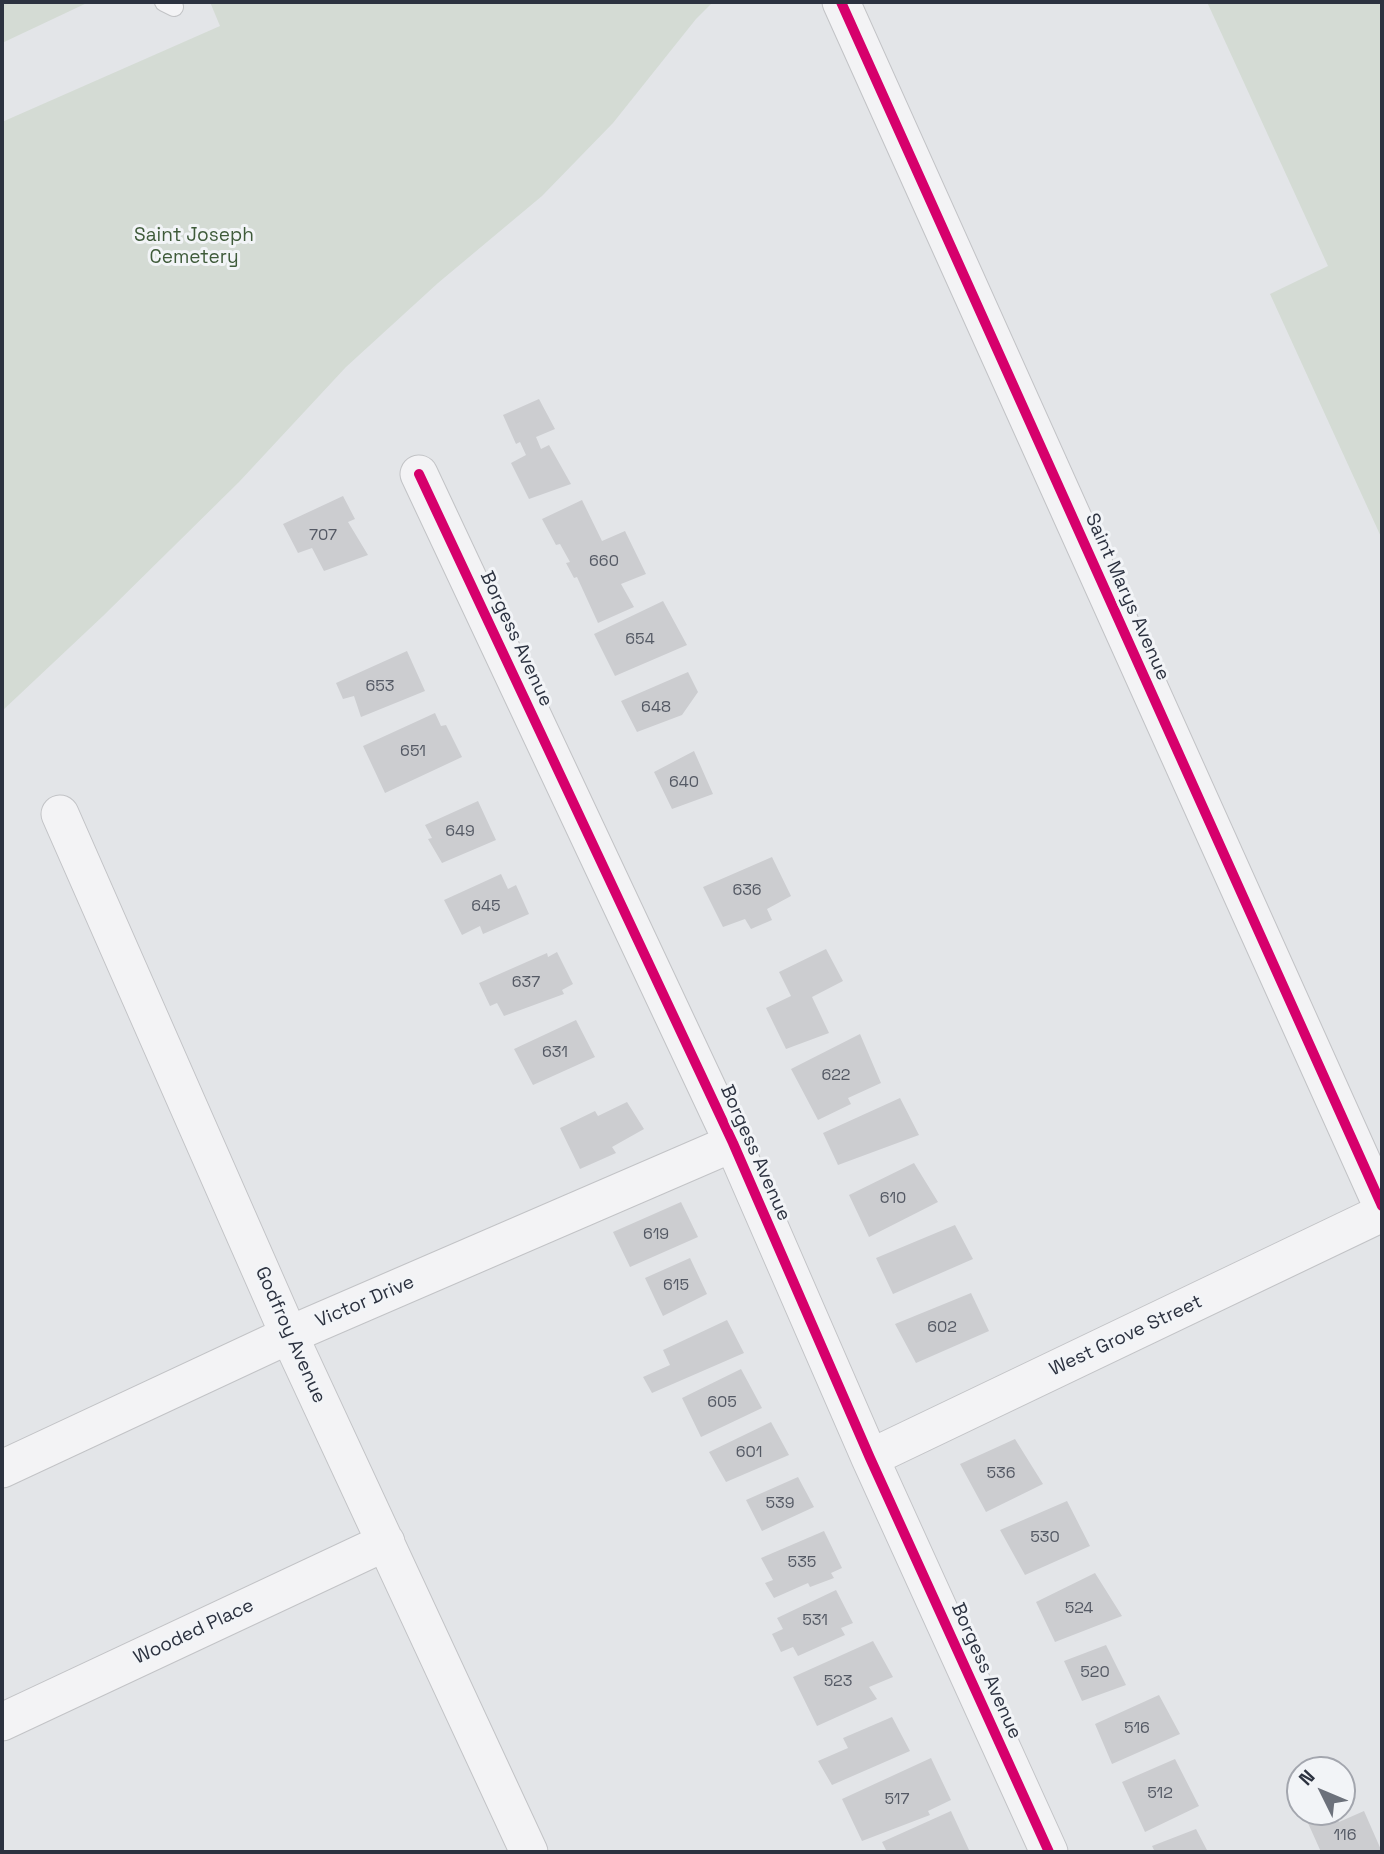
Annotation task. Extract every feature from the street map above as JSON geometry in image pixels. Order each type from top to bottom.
[{"type":"street","name":"Saint Marys Avenue","points":[[841,2],[1382,1206]]},
{"type":"street","name":"Borgess Avenue","points":[[419,474],[733,1143],[870,1458],[1049,1852]]},
{"type":"street","name":"Godfroy Avenue","points":[[60,814],[289,1335],[529,1852]]},
{"type":"street","name":"Victor Drive","points":[[2,1469],[289,1335],[733,1143]]},
{"type":"street","name":"West Grove Street","points":[[870,1458],[1382,1213]]},
{"type":"street","name":"Wooded Place","points":[[2,1722],[386,1542]]},
{"type":"green space","points":[[2,2],[89,2],[2,43]]},
{"type":"green space","name":"Saint Joseph Cemetery","points":[[210,2],[713,2],[696,19],[613,123],[542,196],[438,283],[346,367],[239,482],[2,711],[2,122],[220,26]]},
{"type":"green space","points":[[1207,2],[1382,2],[1382,539],[1270,294],[1328,266]]},
{"type":"building","points":[[539,399],[555,429],[536,437],[541,449],[549,445],[571,484],[529,499],[511,463],[526,455],[520,442],[516,444],[503,415]]},
{"type":"building","points":[[343,496],[355,519],[348,522],[368,555],[324,571],[312,548],[298,553],[283,524]]},
{"type":"building","points":[[582,500],[602,541],[625,531],[646,574],[621,584],[634,607],[598,623],[577,577],[574,578],[566,563],[570,562],[560,544],[556,545],[542,519]]},
{"type":"building","points":[[663,601],[687,645],[615,676],[594,634]]},
{"type":"building","points":[[407,651],[425,691],[361,717],[354,696],[343,699],[336,683]]},
{"type":"building","points":[[688,672],[698,692],[682,715],[637,732],[621,701]]},
{"type":"building","points":[[435,713],[441,726],[446,725],[462,757],[385,793],[363,746]]},
{"type":"building","points":[[694,751],[713,794],[672,809],[654,772]]},
{"type":"building","points":[[478,801],[496,840],[442,863],[428,839],[432,838],[425,825]]},
{"type":"building","points":[[772,857],[791,896],[767,909],[772,920],[751,929],[745,919],[723,927],[703,887]]},
{"type":"building","points":[[501,874],[508,889],[516,885],[529,914],[483,934],[480,926],[462,935],[444,900]]},
{"type":"building","points":[[826,949],[843,981],[812,997],[829,1033],[786,1049],[766,1008],[791,996],[779,972]]},
{"type":"building","points":[[557,952],[573,984],[562,990],[564,994],[504,1016],[497,1003],[490,1006],[479,983],[547,953],[548,957]]},
{"type":"building","points":[[576,1020],[595,1057],[533,1085],[514,1049]]},
{"type":"building","points":[[860,1034],[881,1083],[848,1098],[851,1104],[818,1120],[791,1069]]},
{"type":"building","points":[[900,1098],[919,1135],[838,1165],[823,1133]]},
{"type":"building","points":[[627,1102],[644,1129],[612,1147],[616,1153],[580,1169],[560,1128],[595,1111],[598,1116]]},
{"type":"building","points":[[914,1163],[938,1202],[869,1237],[849,1195]]},
{"type":"building","points":[[681,1202],[698,1237],[630,1267],[613,1232]]},
{"type":"building","points":[[955,1225],[973,1259],[893,1294],[876,1258]]},
{"type":"building","points":[[690,1258],[707,1294],[663,1316],[645,1278]]},
{"type":"building","points":[[971,1293],[989,1331],[916,1363],[895,1324]]},
{"type":"building","points":[[727,1320],[744,1353],[652,1393],[643,1377],[670,1365],[663,1350]]},
{"type":"building","points":[[741,1369],[762,1408],[701,1437],[682,1398]]},
{"type":"building","points":[[771,1422],[789,1455],[726,1482],[709,1452]]},
{"type":"building","points":[[1015,1439],[1043,1484],[986,1512],[960,1464]]},
{"type":"building","points":[[798,1477],[814,1507],[762,1531],[746,1500]]},
{"type":"building","points":[[1067,1501],[1090,1546],[1025,1575],[1000,1530]]},
{"type":"building","points":[[824,1531],[842,1568],[831,1573],[834,1578],[810,1587],[808,1583],[774,1598],[765,1583],[773,1580],[761,1558]]},
{"type":"building","points":[[1095,1573],[1122,1616],[1055,1642],[1036,1602]]},
{"type":"building","points":[[836,1590],[853,1623],[841,1628],[845,1635],[798,1656],[793,1647],[781,1652],[772,1634],[783,1629],[777,1618]]},
{"type":"building","points":[[873,1641],[893,1677],[869,1687],[877,1699],[817,1726],[793,1677]]},
{"type":"building","points":[[1106,1645],[1126,1685],[1082,1701],[1064,1661]]},
{"type":"building","points":[[1159,1695],[1180,1734],[1112,1764],[1095,1724]]},
{"type":"building","points":[[892,1717],[910,1751],[832,1785],[818,1761],[848,1748],[843,1738]]},
{"type":"building","points":[[931,1758],[951,1800],[928,1811],[930,1815],[862,1841],[842,1799]]},
{"type":"building","points":[[1175,1759],[1199,1806],[1145,1832],[1122,1782]]},
{"type":"building","points":[[951,1811],[969,1850],[887,1852],[882,1842]]},
{"type":"building","points":[[1364,1811],[1382,1852],[1321,1852],[1309,1826],[1356,1826],[1356,1815]]},
{"type":"building","points":[[1196,1829],[1208,1852],[1155,1852],[1152,1846]]},
{"type":"cycle path","points":[[841,2],[1382,1206]]},
{"type":"cycle path","points":[[419,474],[733,1143],[870,1458],[1049,1852]]}]
